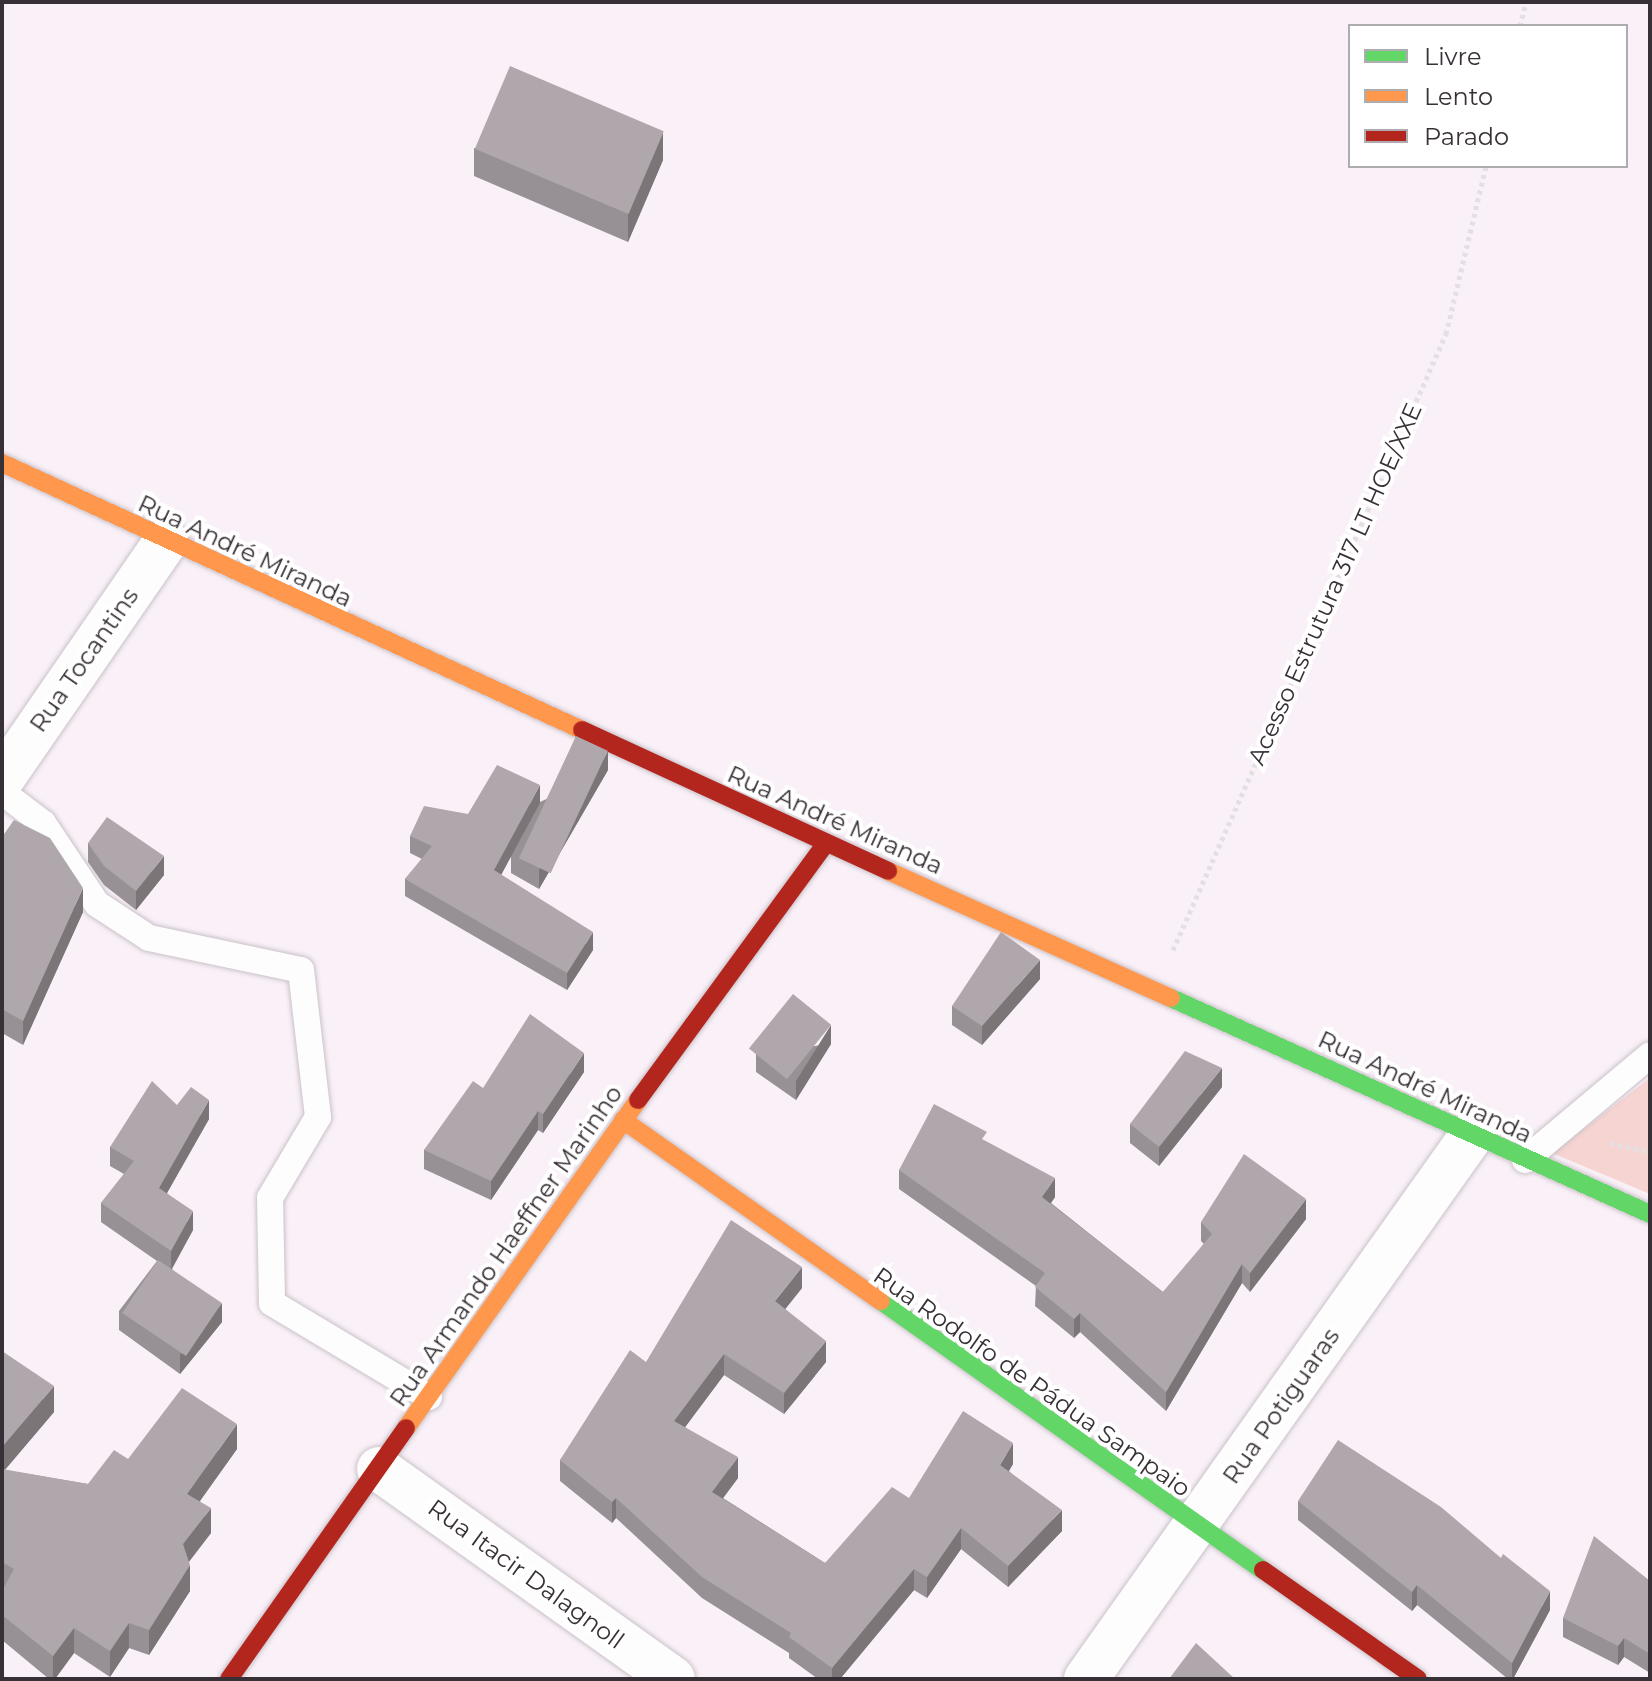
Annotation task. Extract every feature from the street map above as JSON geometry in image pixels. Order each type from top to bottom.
[{"type":"street","name":"Rua André Miranda","points":[[2,463],[826,843],[1474,1132],[1525,1160],[1650,1214]]},
{"type":"street","name":"Rua Tocantins","points":[[2,779],[166,541]]},
{"type":"street","name":"Rua Armando Haeffner Marinho","points":[[229,1679],[623,1120],[826,843]]},
{"type":"street","name":"Rua Rodolfo de Pádua Sampaio","points":[[623,1120],[1195,1528],[1418,1679]]},
{"type":"street","name":"Rua Potiguaras","points":[[1086,1679],[1474,1132]]},
{"type":"street","name":"Rua Itacir Dalagnoll","points":[[379,1469],[673,1679]]},
{"type":"lane","points":[[2,792],[43,823],[97,904],[149,938],[301,970],[318,1117],[270,1198],[272,1303],[429,1397]]},
{"type":"lane","points":[[1525,1160],[1650,1055]]},
{"type":"path","points":[[1520,24],[1526,2]]},
{"type":"path","name":"Acesso Estrutura 317 LT HOE/XXE","points":[[1155,991],[1446,334],[1486,168]]},
{"type":"shaded area","points":[[1650,1078],[1650,1194],[1552,1153]]},
{"type":"building","points":[[510,66],[664,131],[629,214],[475,149]]},
{"type":"building","points":[[576,736],[608,751],[551,873],[519,858]]},
{"type":"building","points":[[497,765],[540,785],[494,870],[593,932],[567,973],[405,879],[432,846],[410,836],[424,806],[468,814]]},
{"type":"building","points":[[107,817],[164,856],[136,891],[104,866],[88,843]]},
{"type":"building","points":[[14,820],[50,838],[83,888],[23,1021],[2,1009],[2,837]]},
{"type":"building","points":[[1001,932],[1040,960],[982,1026],[952,1006]]},
{"type":"building","points":[[793,994],[831,1025],[787,1079],[749,1048]]},
{"type":"building","points":[[530,1014],[584,1053],[543,1114],[538,1111],[491,1181],[424,1150],[473,1081],[483,1088]]},
{"type":"building","points":[[1185,1051],[1222,1068],[1159,1147],[1130,1124]]},
{"type":"building","points":[[152,1081],[177,1105],[191,1087],[209,1100],[159,1188],[193,1211],[171,1251],[101,1203],[134,1161],[110,1147]]},
{"type":"building","points":[[934,1104],[987,1132],[982,1139],[1055,1178],[1042,1197],[1163,1292],[1212,1234],[1201,1222],[1244,1154],[1306,1199],[1250,1273],[1242,1264],[1166,1392],[1080,1313],[1074,1319],[1035,1287],[1045,1273],[899,1170]]},
{"type":"building","points":[[731,1220],[802,1267],[775,1301],[826,1341],[784,1393],[724,1354],[674,1421],[738,1457],[712,1492],[825,1563],[892,1487],[909,1498],[963,1411],[1013,1443],[1000,1465],[1062,1510],[1008,1566],[961,1528],[927,1577],[914,1569],[832,1668],[789,1637],[791,1633],[702,1577],[616,1498],[612,1502],[560,1460],[630,1350],[646,1362]]},
{"type":"building","points":[[158,1260],[222,1303],[186,1356],[122,1313]]},
{"type":"building","points":[[2,1351],[54,1386],[2,1447]]},
{"type":"building","points":[[182,1388],[237,1424],[187,1494],[211,1508],[183,1544],[190,1565],[149,1630],[129,1623],[110,1651],[74,1628],[53,1656],[2,1615],[2,1591],[14,1569],[2,1562],[2,1469],[88,1484],[114,1450],[128,1459]]},
{"type":"building","points":[[1338,1440],[1441,1507],[1501,1558],[1503,1554],[1550,1591],[1512,1663],[1417,1585],[1412,1592],[1298,1501]]},
{"type":"building","points":[[1594,1536],[1650,1581],[1650,1654],[1624,1638],[1618,1646],[1563,1618]]},
{"type":"building","points":[[1196,1643],[1235,1679],[1169,1679]]},
{"type":"traffic: fast","points":[[1171,998],[1650,1214]]},
{"type":"traffic: fast","points":[[881,1301],[1263,1570]]},
{"type":"traffic: slow","points":[[2,463],[582,730]]},
{"type":"traffic: slow","points":[[888,871],[1171,998]]},
{"type":"traffic: slow","points":[[406,1428],[638,1100]]},
{"type":"traffic: slow","points":[[623,1120],[881,1301]]},
{"type":"traffic: jam","points":[[582,730],[888,871]]},
{"type":"traffic: jam","points":[[638,1100],[826,843]]},
{"type":"traffic: jam","points":[[229,1679],[406,1428]]},
{"type":"traffic: jam","points":[[1263,1570],[1418,1679]]}]
